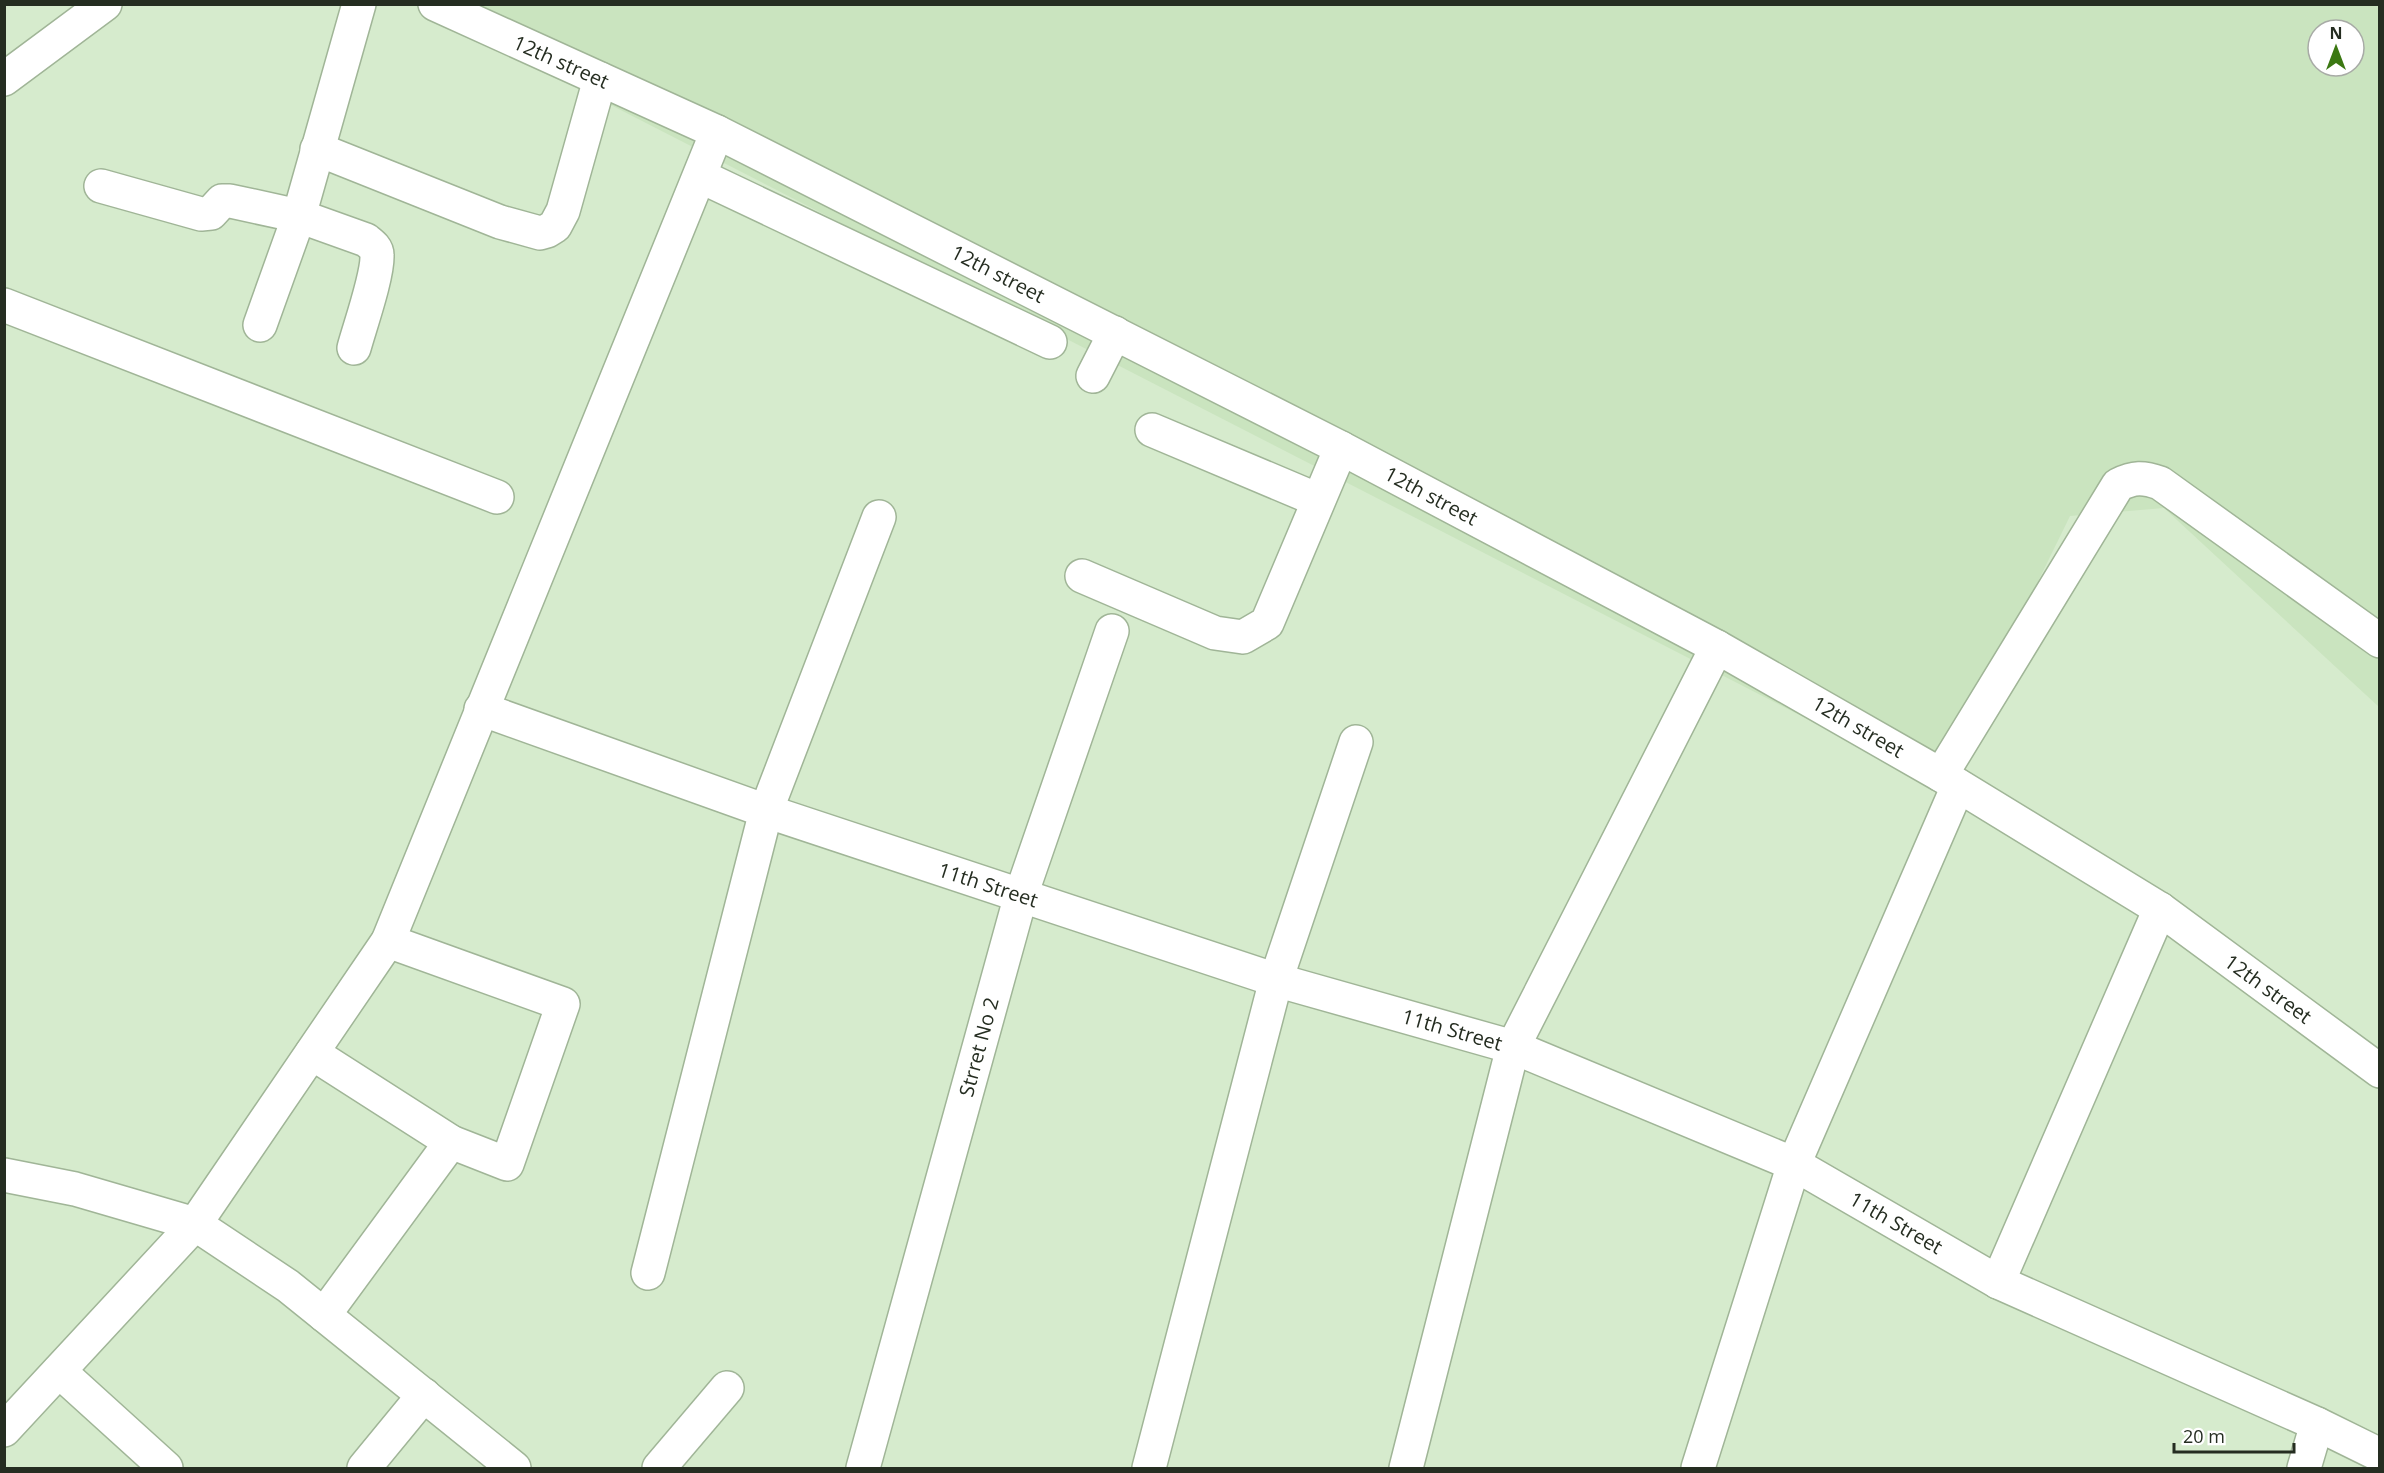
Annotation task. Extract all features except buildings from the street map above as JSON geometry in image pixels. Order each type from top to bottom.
[{"type":"street","points":[[4,79],[105,4]]},
{"type":"street","points":[[260,326],[299,216],[359,4]]},
{"type":"street","name":"12th street","points":[[435,4],[717,132],[1341,448],[1717,646],[1950,780],[2160,909],[2379,1071]]},
{"type":"street","points":[[318,149],[501,222],[540,233],[555,226],[563,211],[600,79]]},
{"type":"street","points":[[4,1430],[195,1224],[388,941],[717,132]]},
{"type":"street","points":[[700,176],[1013,329],[1050,342]]},
{"type":"street","points":[[101,186],[201,214],[211,213],[222,201],[230,201],[299,216],[366,240],[375,247],[376,268],[354,348]]},
{"type":"street","points":[[1013,329],[1034,292]]},
{"type":"street","points":[[4,305],[497,497]]},
{"type":"street","points":[[1093,376],[1115,333]]},
{"type":"street","points":[[1152,430],[1318,500]]},
{"type":"street","points":[[1082,576],[1215,633],[1243,637],[1268,623],[1341,448]]},
{"type":"street","points":[[1698,1468],[1794,1164],[1950,780],[2118,485],[2132,478],[2146,478],[2160,483],[2379,641]]},
{"type":"street","points":[[648,1273],[766,811],[879,518]]},
{"type":"street","name":"Strret No 2","points":[[863,1468],[1021,896],[1112,631]]},
{"type":"street","points":[[1406,1468],[1513,1047],[1717,646]]},
{"type":"street","name":"11th Street","points":[[482,709],[766,811],[1276,980],[1513,1047],[1794,1164],[1998,1282],[2317,1424],[2379,1455]]},
{"type":"street","points":[[1149,1468],[1276,980],[1356,742]]},
{"type":"street","points":[[1998,1282],[2160,909]]},
{"type":"street","points":[[312,1053],[451,1142],[507,1164],[563,1004],[388,941]]},
{"type":"street","points":[[324,1315],[451,1142]]},
{"type":"street","points":[[4,1175],[75,1189],[195,1224],[288,1286],[514,1468]]},
{"type":"street","points":[[60,1371],[166,1468]]},
{"type":"street","points":[[659,1468],[727,1388]]},
{"type":"street","points":[[364,1468],[424,1395]]},
{"type":"street","points":[[2304,1468],[2317,1424]]},
{"type":"shaded area","points":[[416,5],[2379,5],[2379,707],[2164,508],[2070,516],[1938,786]]}]
